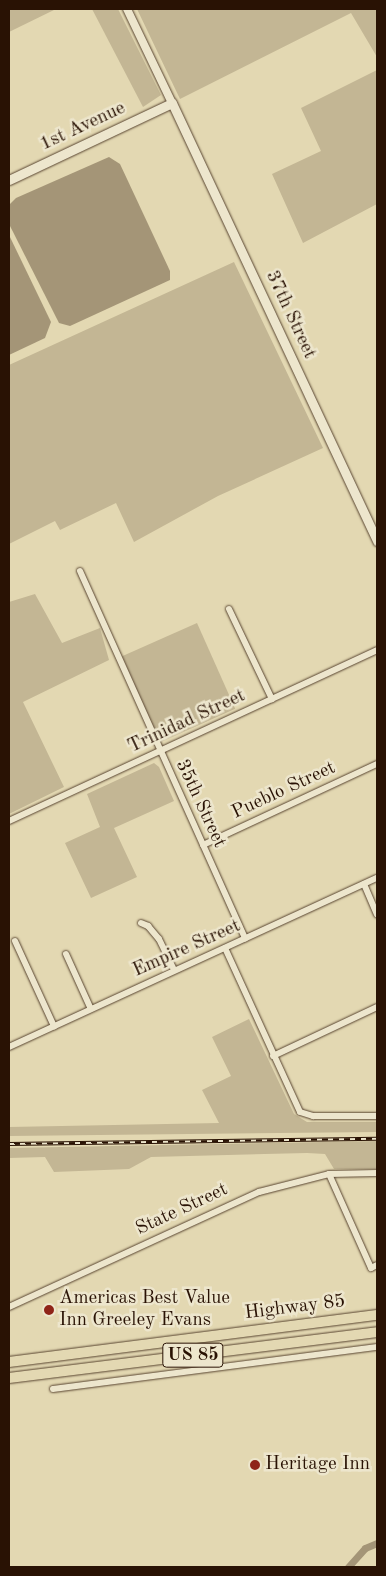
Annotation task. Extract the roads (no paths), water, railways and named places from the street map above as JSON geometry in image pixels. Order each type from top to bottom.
[{"type":"highway","name":"Highway 85","points":[[9,1362],[377,1315]]},
{"type":"highway","name":"Highway 85","points":[[9,1378],[377,1332]]},
{"type":"main road","name":"1st Avenue","points":[[9,180],[172,103]]},
{"type":"main road","name":"37th Street","points":[[172,103],[373,523],[377,542]]},
{"type":"street","points":[[127,9],[172,103]]},
{"type":"street","name":"35th Street","points":[[80,571],[246,939]]},
{"type":"street","points":[[229,609],[272,699]]},
{"type":"street","name":"Trinidad Street","points":[[9,821],[377,650]]},
{"type":"street","name":"Pueblo Street","points":[[203,845],[377,764]]},
{"type":"street","name":"Empire Street","points":[[9,1047],[377,878]]},
{"type":"street","points":[[364,884],[377,914]]},
{"type":"street","points":[[141,923],[148,926],[159,939],[174,970]]},
{"type":"street","points":[[15,942],[54,1026]]},
{"type":"street","points":[[225,948],[300,1112],[313,1116],[377,1116]]},
{"type":"street","points":[[66,954],[91,1009]]},
{"type":"street","points":[[273,1056],[377,1007]]},
{"type":"street","name":"State Street","points":[[9,1308],[247,1197],[277,1186],[329,1174],[377,1173]]},
{"type":"street","points":[[329,1174],[374,1266]]},
{"type":"street","points":[[53,1389],[377,1347]]},
{"type":"waterway","points":[[348,1567],[365,1548],[377,1543]]},
{"type":"railway","points":[[9,1144],[377,1139]]},
{"type":"place","name":"Americas Best Value Inn Greeley Evans","points":[[49,1310]]},
{"type":"place","name":"Heritage Inn","points":[[255,1465]]}]
